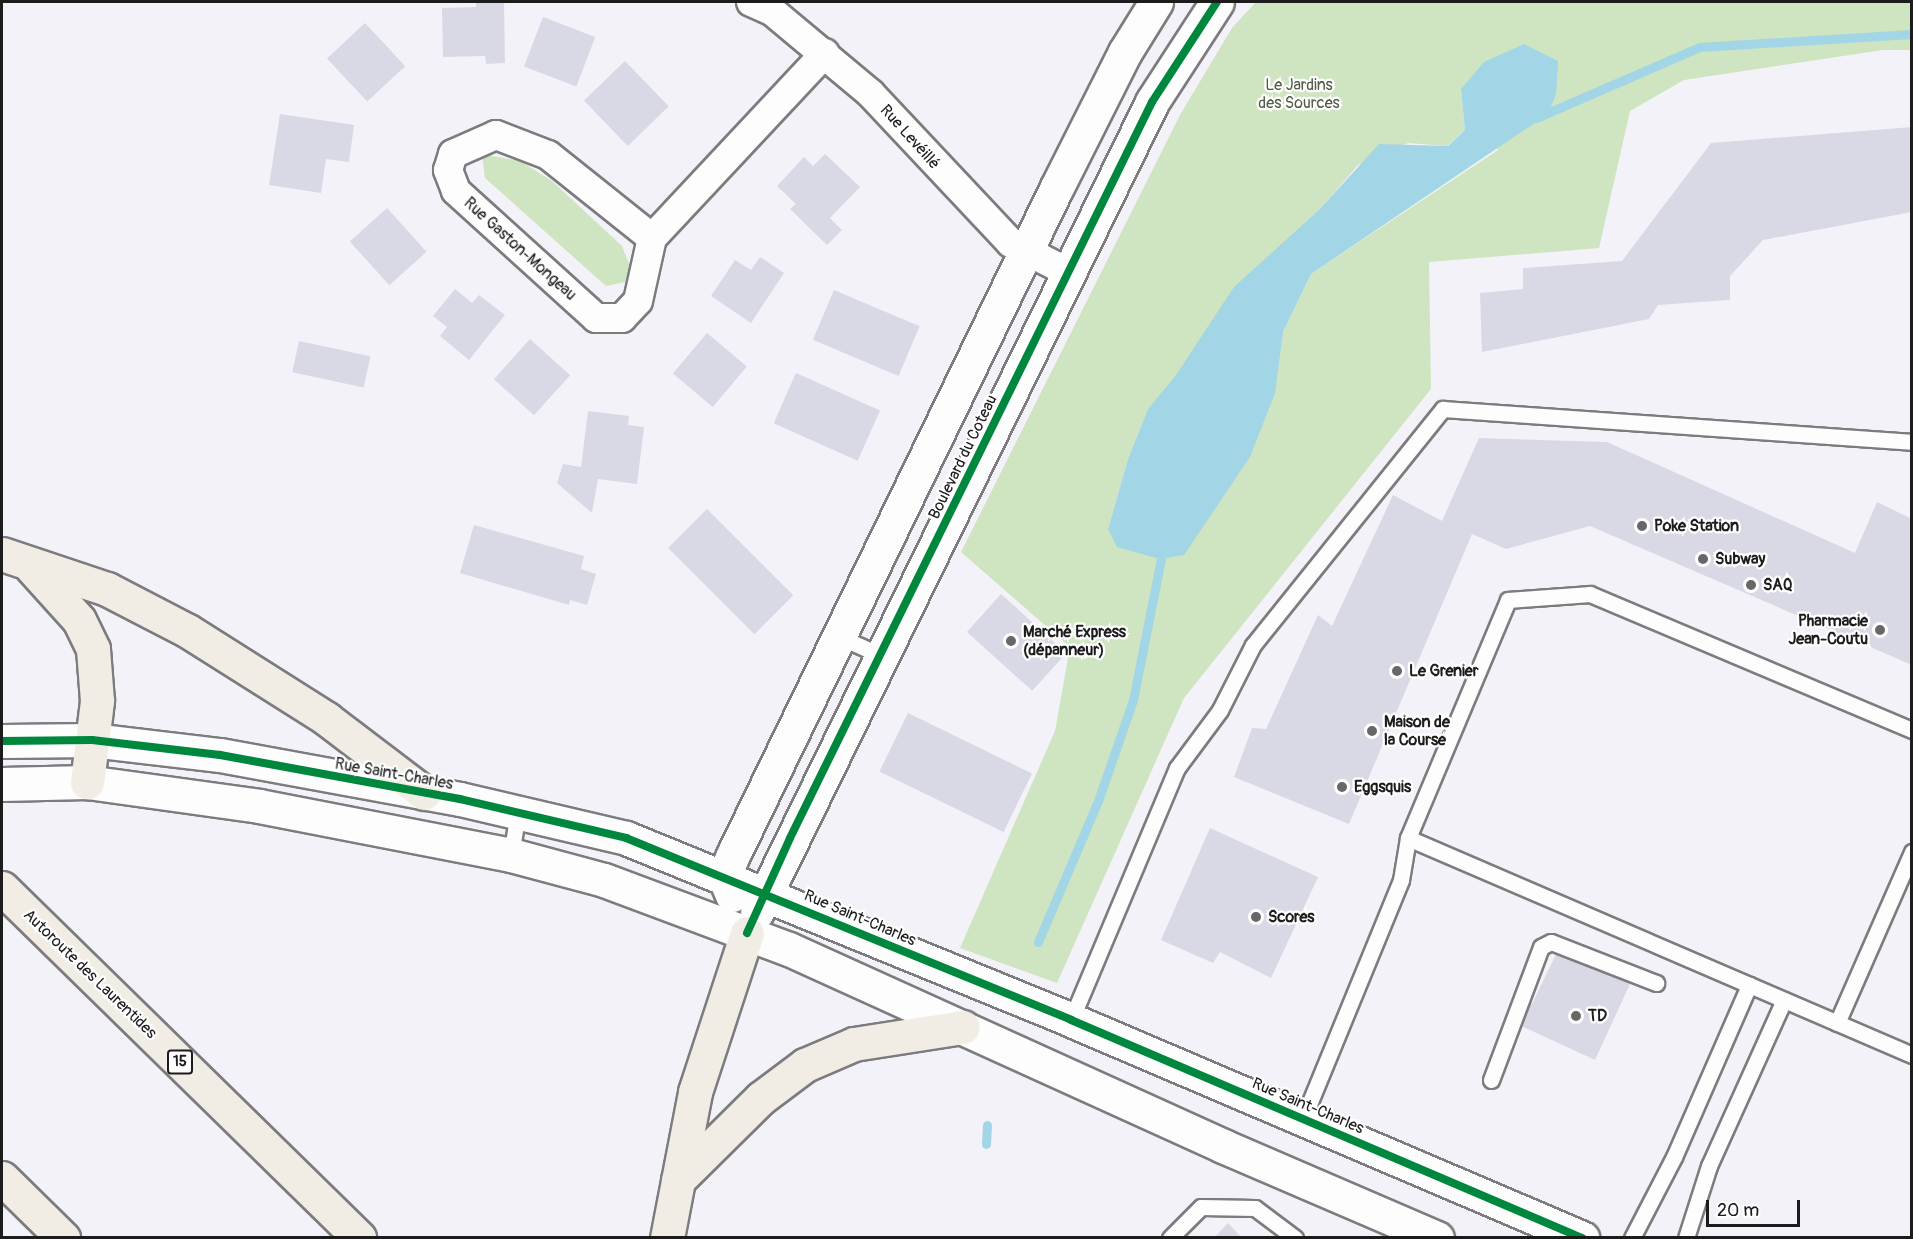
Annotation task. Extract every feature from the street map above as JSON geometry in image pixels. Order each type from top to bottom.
[{"type":"highway","points":[[2,554],[33,568],[107,589],[188,631],[327,719],[424,793]]},
{"type":"highway","points":[[33,568],[78,620],[93,649],[98,680],[87,782]]},
{"type":"highway","name":"Autoroute des Laurentides","points":[[2,888],[359,1238]]},
{"type":"highway","points":[[667,1238],[695,1092],[747,933]]},
{"type":"highway","points":[[678,1180],[761,1098],[805,1065],[854,1044],[963,1027]]},
{"type":"highway","points":[[2,1178],[63,1238]]},
{"type":"street","name":"Rue Levéillé","points":[[751,2],[773,12],[825,53],[871,94],[1003,236],[1026,253],[1068,272]]},
{"type":"street","name":"Boulevard du Coteau","points":[[724,876],[1113,75],[1156,2]]},
{"type":"street","name":"Boulevard du Coteau","points":[[747,933],[1068,272],[1170,70],[1217,2]]},
{"type":"street","points":[[652,238],[825,53]]},
{"type":"street","name":"Rue Gaston-Mongeau","points":[[496,135],[548,155],[652,238],[638,301],[622,318],[596,318],[456,191],[448,170],[453,154],[496,135]]},
{"type":"street","name":"Rue Saint-Charles","points":[[2,741],[92,740],[220,756],[424,793],[626,837],[765,892],[1071,1020],[1582,1238]]},
{"type":"street","points":[[2,784],[87,782],[259,806],[511,855],[604,880],[747,933],[1437,1238]]},
{"type":"street","points":[[724,876],[747,933]]},
{"type":"lane","points":[[1071,1020],[1177,768],[1220,710],[1253,645],[1443,409],[1911,442]]},
{"type":"lane","points":[[1303,1119],[1401,880],[1408,837],[1508,600],[1590,594],[1911,730]]},
{"type":"lane","points":[[840,637],[880,656]]},
{"type":"lane","points":[[511,855],[518,812]]},
{"type":"lane","points":[[1408,837],[1911,1055]]},
{"type":"lane","points":[[1837,1023],[1911,852]]},
{"type":"lane","points":[[1491,1080],[1541,946],[1551,942],[1656,983]]},
{"type":"lane","points":[[1632,1238],[1674,1157],[1749,985]]},
{"type":"lane","points":[[1686,1238],[1709,1166],[1784,1000]]},
{"type":"lane","points":[[1170,1238],[1201,1207],[1255,1208],[1295,1238]]},
{"type":"green space","name":"Le Jardins des Sources","points":[[1256,2],[1911,2],[1911,50],[1883,50],[1684,80],[1630,111],[1599,248],[1429,262],[1431,389],[1184,698],[1057,983],[960,948],[1055,731],[1070,647],[961,552],[1180,115],[1232,28]],"holes":[[[1461,89],[1498,150],[1311,274],[1283,332],[1108,529],[1128,459],[1148,409],[1358,165],[1408,143],[1447,146],[1465,130]]]},
{"type":"green space","points":[[482,154],[520,161],[552,181],[622,246],[630,266],[625,282],[606,286],[485,178]]},
{"type":"water","points":[[1524,44],[1558,61],[1556,94],[1548,114],[1311,274],[1283,332],[1275,393],[1250,457],[1184,555],[1160,559],[1117,547],[1108,529],[1128,459],[1148,409],[1176,375],[1234,287],[1319,210],[1379,144],[1448,146],[1465,130],[1461,89],[1484,62]]},
{"type":"building","points":[[476,2],[504,2],[505,63],[486,64],[485,56],[443,57],[442,8],[476,7]]},
{"type":"building","points":[[543,17],[595,37],[576,87],[524,66]]},
{"type":"building","points":[[365,23],[405,66],[367,102],[327,58]]},
{"type":"building","points":[[625,61],[669,106],[628,146],[584,101]]},
{"type":"building","points":[[280,114],[354,125],[349,162],[326,159],[321,193],[269,185]]},
{"type":"building","points":[[1912,127],[1912,212],[1763,240],[1730,276],[1730,300],[1658,305],[1649,319],[1482,352],[1480,293],[1523,289],[1523,268],[1622,261],[1711,143]]},
{"type":"building","points":[[825,154],[860,187],[830,218],[842,230],[827,245],[790,209],[796,204],[777,186],[804,157],[813,166]]},
{"type":"building","points":[[387,208],[426,252],[389,285],[350,241]]},
{"type":"building","points":[[760,257],[784,273],[751,323],[711,296],[735,260],[751,270]]},
{"type":"building","points":[[455,289],[472,303],[479,295],[505,315],[469,360],[440,336],[447,327],[433,316]]},
{"type":"building","points":[[834,290],[920,326],[899,376],[813,340]]},
{"type":"building","points":[[707,333],[747,366],[713,407],[673,374]]},
{"type":"building","points":[[530,339],[570,375],[534,415],[494,379]]},
{"type":"building","points":[[299,341],[370,356],[364,387],[292,372]]},
{"type":"building","points":[[796,373],[880,410],[858,461],[774,423]]},
{"type":"building","points":[[588,411],[629,416],[628,425],[644,427],[637,484],[598,479],[592,513],[557,483],[563,464],[581,467]]},
{"type":"building","points":[[1479,438],[1607,442],[1855,553],[1877,502],[1912,519],[1912,665],[1590,526],[1506,549],[1472,534],[1349,824],[1234,777],[1252,728],[1266,729],[1318,615],[1332,626],[1393,495],[1442,521]]},
{"type":"building","points":[[707,509],[793,595],[754,634],[668,548]]},
{"type":"building","points":[[474,525],[584,556],[581,569],[596,574],[587,605],[570,600],[569,605],[460,573]]},
{"type":"building","points":[[1001,594],[1066,653],[1032,691],[967,632]]},
{"type":"building","points":[[908,713],[1032,773],[1004,832],[880,771]]},
{"type":"building","points":[[1210,828],[1318,877],[1271,978],[1220,952],[1213,963],[1161,940]]},
{"type":"building","points":[[1558,950],[1630,984],[1595,1060],[1504,1018],[1514,996],[1532,1004]]},
{"type":"building","points":[[1228,1223],[1242,1238],[1214,1238]]},
{"type":"waterway","points":[[1536,118],[1699,47],[1912,34]]},
{"type":"waterway","points":[[1038,942],[1099,798],[1133,700],[1163,548]]},
{"type":"waterway","points":[[986,1144],[987,1125]]},
{"type":"cycle path","points":[[747,933],[790,838],[1152,102],[1217,2]]},
{"type":"cycle path","points":[[2,741],[92,740],[220,755],[460,799],[626,838],[1071,1020],[1582,1238]]},
{"type":"place","name":"Poke Station","points":[[1642,526]]},
{"type":"place","name":"Subway","points":[[1703,559]]},
{"type":"place","name":"SAQ","points":[[1751,585]]},
{"type":"place","name":"Pharmacie Jean-Coutu","points":[[1880,630]]},
{"type":"place","name":"Marché Express (dépanneur)","points":[[1011,641]]},
{"type":"place","name":"Le Grenier","points":[[1397,671]]},
{"type":"place","name":"Maison de la Course","points":[[1372,731]]},
{"type":"place","name":"Eggsquis","points":[[1342,787]]},
{"type":"place","name":"Scores","points":[[1256,917]]},
{"type":"place","name":"TD","points":[[1576,1016]]}]
